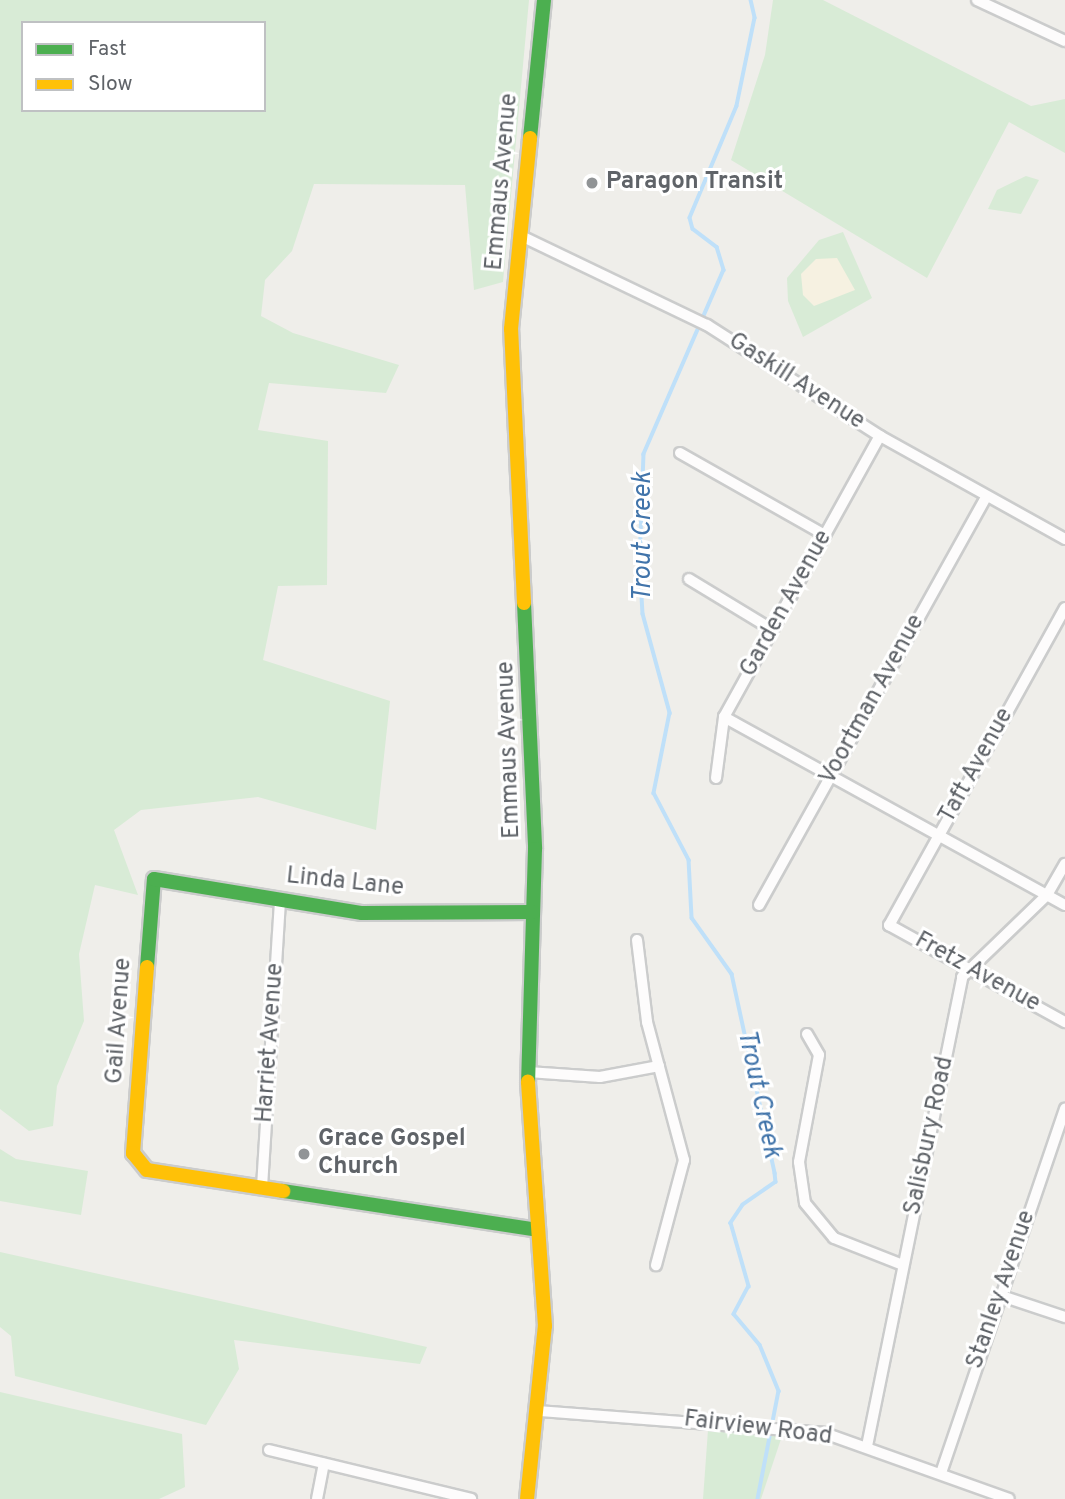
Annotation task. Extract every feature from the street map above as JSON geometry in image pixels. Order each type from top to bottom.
[{"type":"main road","name":"Emmaus Avenue","points":[[527,1499],[539,1411],[545,1326],[528,1072],[533,912],[529,634],[512,385],[521,236],[544,0]]},
{"type":"main road","name":"Linda Lane","points":[[154,879],[381,914],[533,912]]},
{"type":"main road","name":"Gail Avenue","points":[[154,879],[133,1153],[139,1164],[262,1187]]},
{"type":"main road","points":[[262,1187],[537,1230]]},
{"type":"street","points":[[977,0],[1065,41]]},
{"type":"street","name":"Gaskill Avenue","points":[[521,236],[702,323],[880,436],[1065,539]]},
{"type":"street","name":"Garden Avenue","points":[[716,778],[724,717],[880,436]]},
{"type":"street","points":[[680,453],[825,535]]},
{"type":"street","name":"Voortman Avenue","points":[[759,905],[987,496]]},
{"type":"street","points":[[689,579],[773,630]]},
{"type":"street","name":"Taft Avenue","points":[[889,925],[1065,608]]},
{"type":"street","points":[[724,717],[1065,905]]},
{"type":"street","points":[[969,969],[1047,895],[1065,864]]},
{"type":"street","name":"Harriet Avenue","points":[[262,1187],[280,899]]},
{"type":"street","name":"Fretz Avenue","points":[[889,925],[1065,1022]]},
{"type":"street","points":[[637,940],[659,1066],[684,1168],[656,1265]]},
{"type":"street","name":"Salisbury Road","points":[[867,1446],[903,1265],[969,969]]},
{"type":"street","points":[[807,1034],[819,1055],[799,1162],[805,1203],[834,1238],[903,1265]]},
{"type":"street","points":[[528,1072],[600,1077],[659,1066]]},
{"type":"street","name":"Stanley Avenue","points":[[941,1473],[999,1295],[1065,1108]]},
{"type":"street","points":[[999,1295],[1065,1317]]},
{"type":"street","name":"Fairview Road","points":[[539,1411],[783,1428],[867,1446],[1009,1499]]},
{"type":"street","points":[[269,1450],[471,1499]]},
{"type":"street","points":[[317,1499],[324,1464]]},
{"type":"green space","points":[[0,0],[529,0],[503,282],[474,290],[465,185],[314,184],[292,251],[265,280],[261,316],[293,333],[399,365],[386,393],[269,383],[258,430],[328,441],[327,585],[278,586],[263,660],[390,701],[376,830],[258,797],[141,810],[114,830],[138,895],[95,885],[79,954],[84,1021],[57,1086],[53,1126],[29,1131],[0,1109]]},
{"type":"green space","points":[[773,0],[823,0],[1031,106],[1065,99],[1065,153],[1009,122],[927,278],[731,160],[765,55]]},
{"type":"green space","points":[[1026,176],[1039,180],[1021,214],[988,209],[997,190]]},
{"type":"green space","points":[[843,232],[872,298],[803,337],[788,301],[787,278],[819,240]]},
{"type":"green space","points":[[0,1149],[16,1159],[88,1171],[81,1215],[0,1201]]},
{"type":"green space","points":[[0,1252],[427,1347],[420,1364],[234,1340],[239,1369],[206,1425],[15,1376],[11,1336],[0,1327]]},
{"type":"green space","points":[[0,1392],[182,1434],[185,1487],[159,1499],[0,1499]]},
{"type":"green space","points":[[708,1430],[783,1433],[761,1499],[703,1499]]},
{"type":"sand","points":[[837,258],[855,290],[814,306],[803,295],[801,274],[816,259]]},
{"type":"waterway","name":"Trout Creek","points":[[751,0],[755,18],[737,106],[690,218],[693,229],[717,247],[724,270],[644,454],[640,562],[643,614],[670,713],[654,793],[689,860],[692,918],[732,974],[775,1173],[776,1182],[743,1205],[731,1223],[749,1286],[734,1314],[760,1345],[779,1391],[758,1499]]},
{"type":"traffic: fast","points":[[530,138],[544,0]]},
{"type":"traffic: fast","points":[[524,603],[535,849],[528,1082]]},
{"type":"traffic: fast","points":[[147,967],[154,879],[362,913],[533,912]]},
{"type":"traffic: fast","points":[[283,1191],[537,1230]]},
{"type":"traffic: slow","points":[[524,603],[511,329],[530,138]]},
{"type":"traffic: slow","points":[[147,967],[133,1153],[147,1170],[283,1191]]},
{"type":"traffic: slow","points":[[527,1499],[545,1326],[528,1082]]},
{"type":"place","name":"Paragon Transit","points":[[592,183]]},
{"type":"place","name":"Grace Gospel Church","points":[[304,1154]]}]
